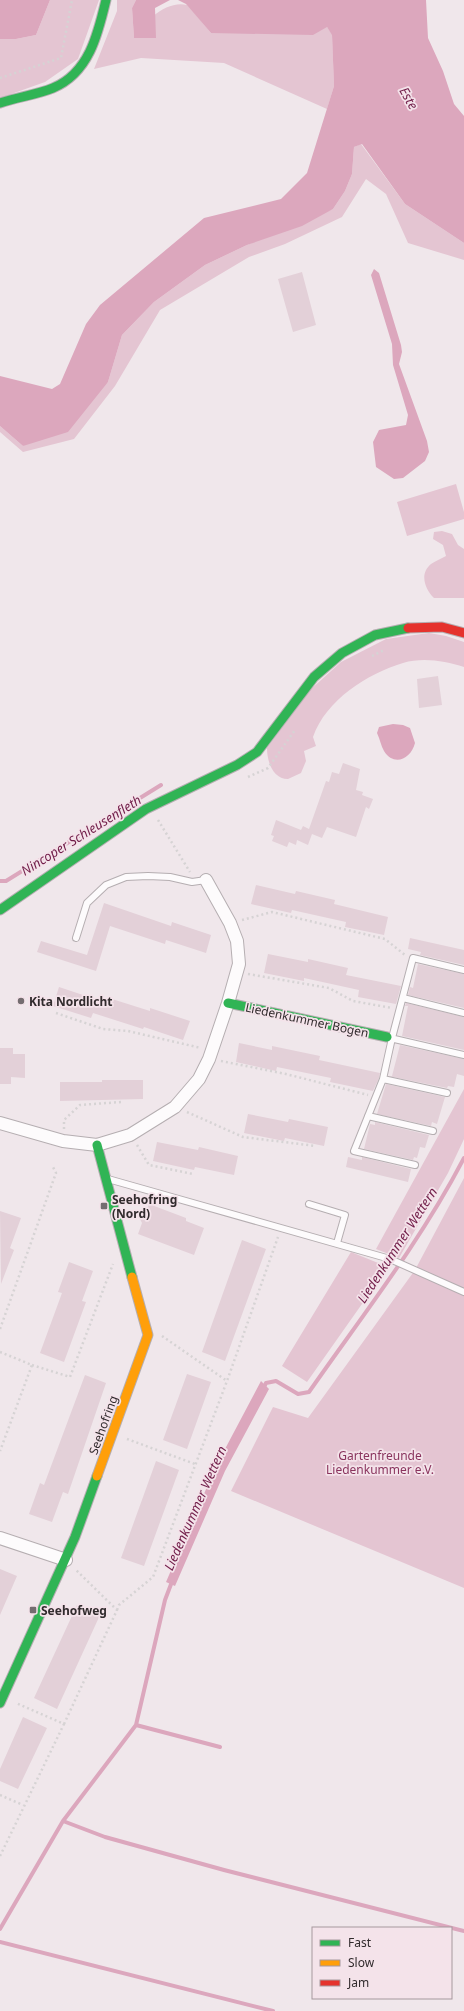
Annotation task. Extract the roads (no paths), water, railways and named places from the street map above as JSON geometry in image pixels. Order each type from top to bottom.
[{"type":"street","points":[[0,103],[54,87],[74,75],[85,62],[93,45],[106,0]]},
{"type":"street","points":[[0,910],[146,809],[237,766],[257,752],[314,677],[342,653],[375,635],[412,627],[442,627],[464,633]]},
{"type":"street","name":"Liedenkummer Bogen","points":[[0,1123],[63,1141],[97,1145],[130,1135],[175,1107],[199,1079],[210,1055],[228,1003],[238,964],[237,941],[230,923],[206,880]]},
{"type":"street","name":"Liedenkummer Bogen","points":[[228,1003],[389,1038]]},
{"type":"street","points":[[97,1145],[106,1178]]},
{"type":"street","name":"Seehofring","points":[[1,1700],[66,1560],[148,1335],[106,1178]]},
{"type":"street","points":[[0,1538],[66,1560]]},
{"type":"lane","points":[[76,938],[87,902],[106,886],[126,877],[170,877],[192,882],[206,880]]},
{"type":"lane","points":[[414,1165],[354,1150],[384,1079],[389,1038],[400,1009],[413,958],[464,970]]},
{"type":"lane","points":[[403,998],[464,1012]]},
{"type":"lane","points":[[389,1038],[464,1055]]},
{"type":"lane","points":[[384,1079],[447,1093]]},
{"type":"lane","points":[[368,1116],[433,1131]]},
{"type":"lane","points":[[106,1178],[390,1259],[464,1292]]},
{"type":"lane","points":[[309,1204],[345,1215],[337,1243]]},
{"type":"water","points":[[0,0],[50,0],[36,35],[16,39],[0,39]]},
{"type":"water","points":[[136,0],[170,0],[155,8],[156,38],[134,38],[132,8]]},
{"type":"water","name":"Este","points":[[178,0],[426,0],[428,38],[443,71],[454,104],[464,116],[464,243],[405,204],[362,144],[354,147],[352,174],[345,191],[333,209],[302,226],[247,245],[205,265],[154,302],[122,335],[108,382],[68,432],[23,446],[0,426],[0,376],[52,389],[60,384],[86,324],[100,305],[204,218],[281,199],[307,173],[334,86],[332,35],[327,27],[313,35],[211,33],[186,4]]},
{"type":"water","points":[[374,269],[379,273],[401,345],[402,352],[399,364],[427,441],[429,452],[425,461],[403,478],[394,479],[376,467],[373,442],[379,430],[406,425],[408,415],[393,365],[392,344],[371,275]]},
{"type":"water","points":[[393,724],[403,725],[410,728],[415,743],[413,749],[406,757],[397,760],[392,759],[384,751],[377,733],[379,727]]},
{"type":"water","points":[[261,1381],[269,1389],[225,1471],[175,1586],[166,1582],[216,1466]]},
{"type":"waterway","name":"Nincoper Schleusenfleth","points":[[0,881],[6,881],[161,785]]},
{"type":"waterway","name":"Liedenkummer Wettern","points":[[263,1389],[266,1383],[276,1381],[298,1394],[309,1392],[410,1248],[429,1219],[464,1158]]},
{"type":"waterway","name":"Liedenkummer Wettern","points":[[0,1929],[63,1821],[136,1725],[165,1600],[173,1579]]},
{"type":"waterway","points":[[136,1725],[220,1747]]},
{"type":"waterway","points":[[63,1821],[105,1837],[224,1870],[448,1927]]},
{"type":"waterway","points":[[452,1928],[464,1931]]},
{"type":"waterway","points":[[0,1942],[273,2011]]},
{"type":"place","name":"Kita Nordlicht","points":[[21,1001]]},
{"type":"place","name":"Seehofring (Nord)","points":[[104,1206]]},
{"type":"place","name":"Seehofweg","points":[[33,1610]]},
{"type":"park label","name":"Gartenfreunde Liedenkummer e.V.","points":[[380,1462]]}]
